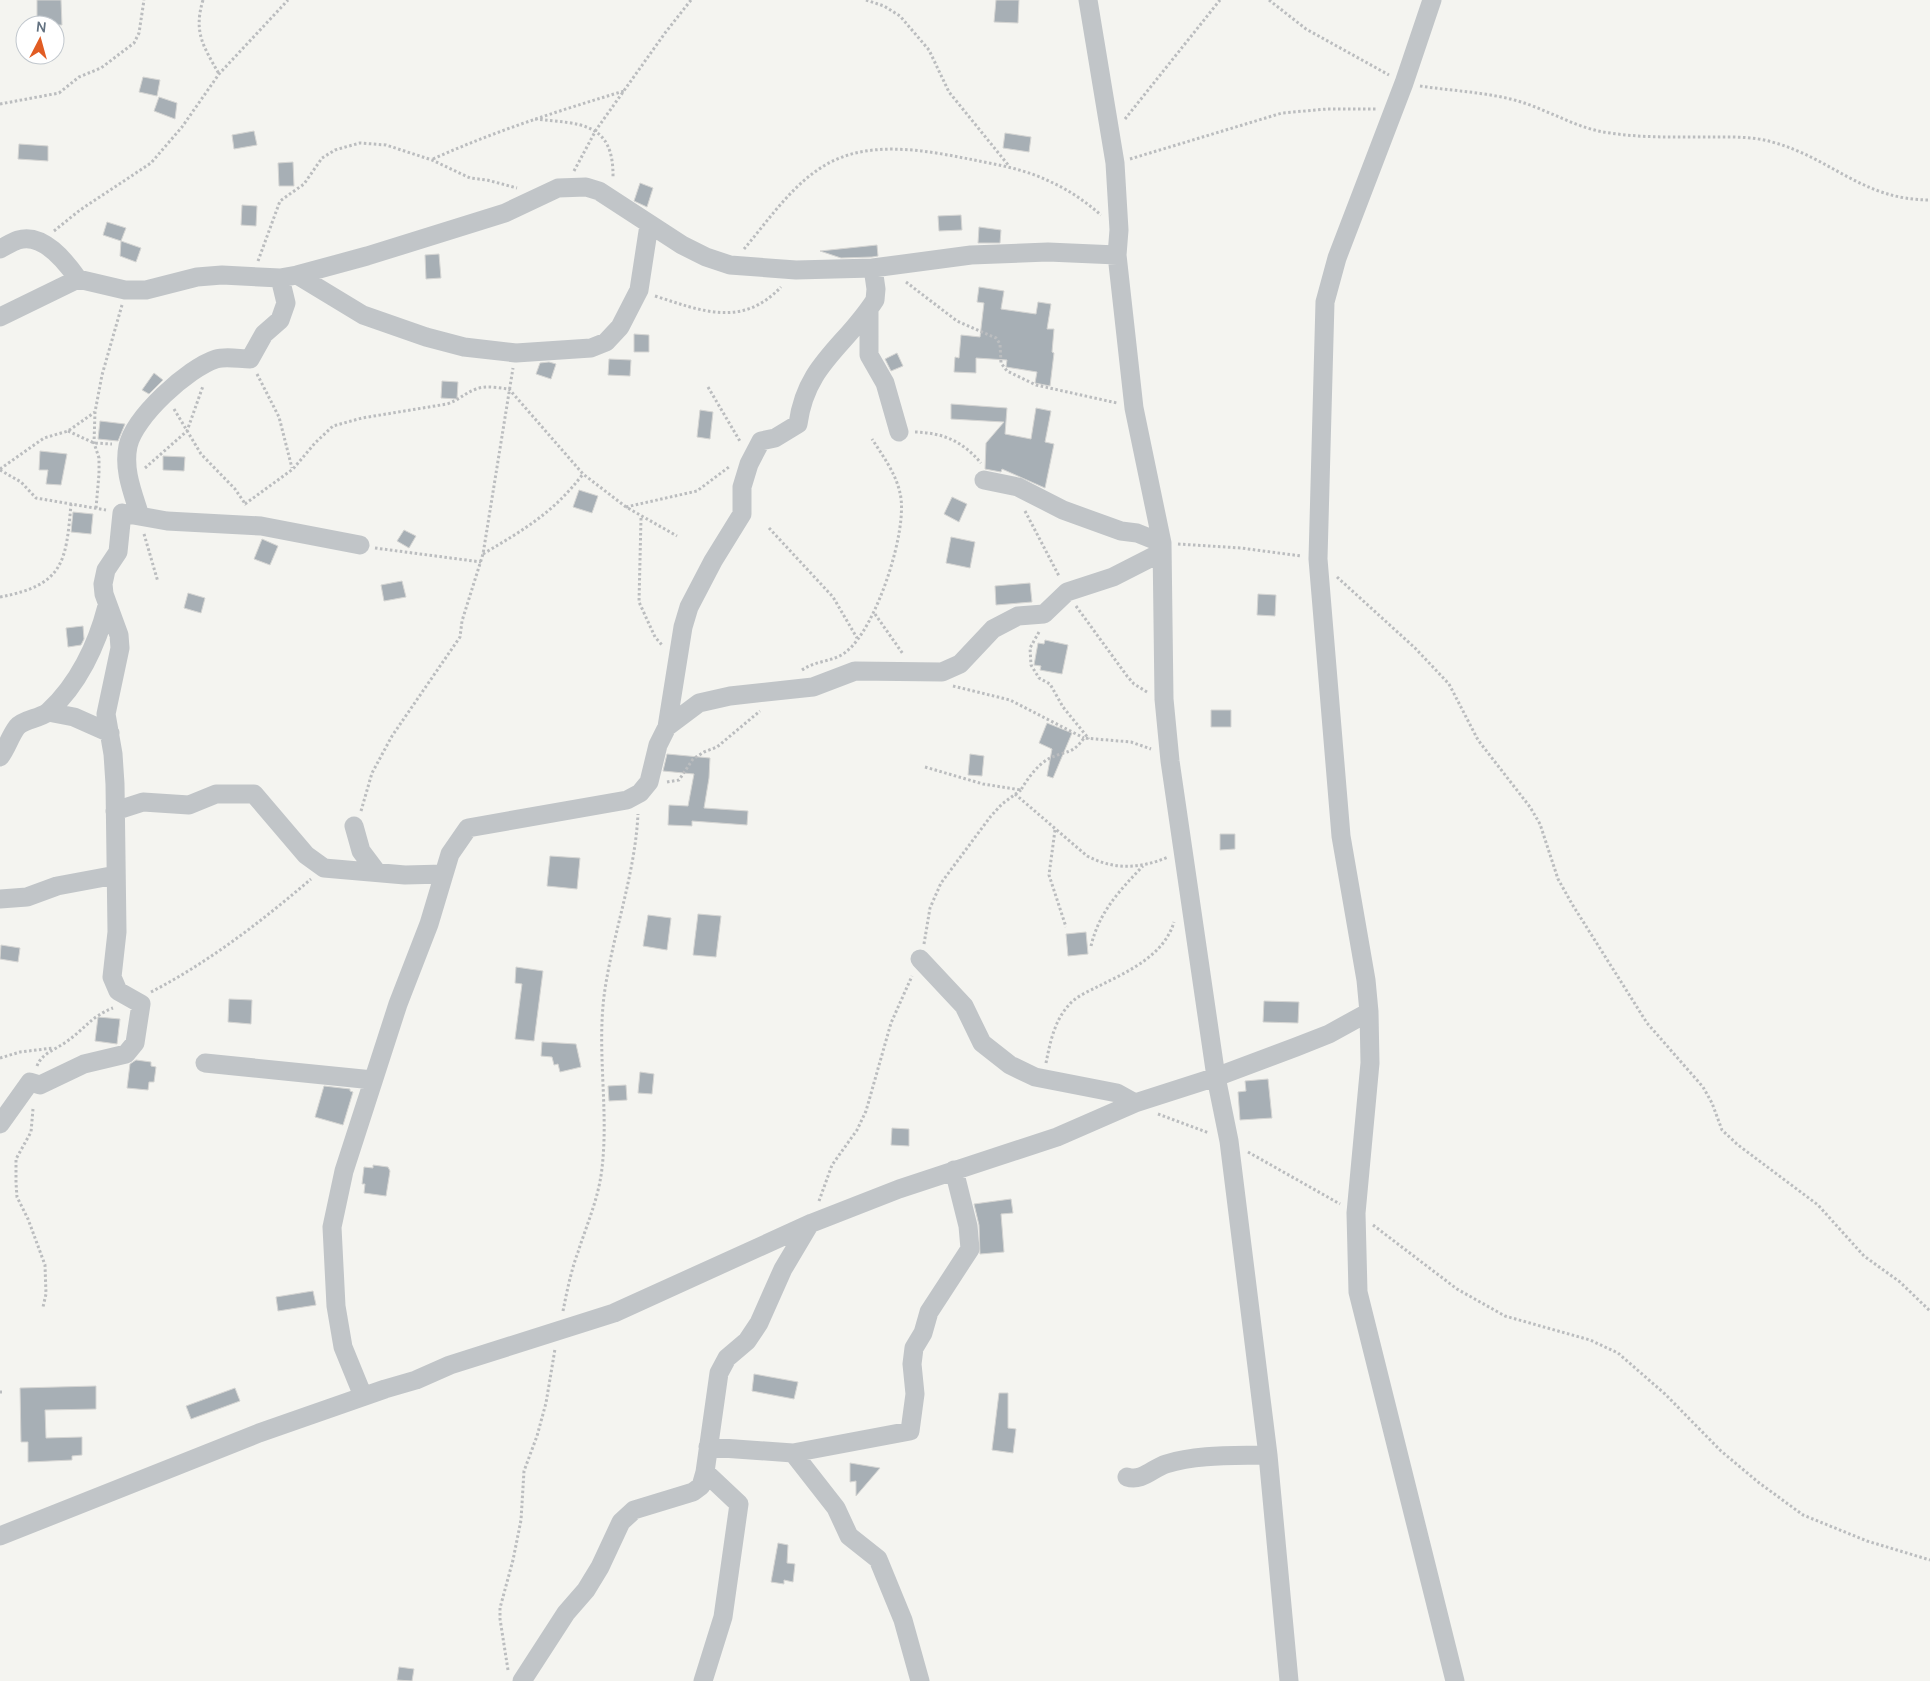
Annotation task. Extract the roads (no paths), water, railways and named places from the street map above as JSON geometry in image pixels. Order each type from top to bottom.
[{"type":"street","points":[[1088,0],[1112,135],[1119,230],[1117,255],[1134,408],[1162,548],[1164,699],[1170,761],[1216,1077],[1229,1141],[1268,1455],[1289,1681]]},
{"type":"street","points":[[1432,0],[1404,83],[1337,258],[1325,302],[1318,559],[1341,836],[1366,980],[1369,1012],[1370,1063],[1356,1213],[1358,1292],[1455,1681]]},
{"type":"street","points":[[0,317],[78,279],[125,290],[146,290],[197,276],[222,274],[253,277],[288,276],[367,256],[505,213],[550,192],[586,187],[599,191],[611,198],[649,225],[706,257],[730,265],[796,270],[881,267],[970,255],[1048,252],[1117,255]]},
{"type":"street","points":[[288,276],[363,315],[426,338],[464,347],[516,353],[574,350],[601,345],[620,328],[639,290],[649,225]]},
{"type":"street","points":[[0,249],[18,240],[40,243],[66,262],[78,279]]},
{"type":"street","points":[[363,1396],[343,1347],[336,1306],[332,1227],[344,1171],[398,1004],[429,924],[450,854],[468,828],[611,804],[627,800],[644,788],[666,727],[689,607],[713,560],[742,514],[742,488],[749,464],[760,442],[775,438],[798,424],[801,403],[809,382],[818,368],[869,309],[874,300],[881,267]]},
{"type":"street","points":[[0,1124],[30,1082],[40,1085],[84,1064],[126,1054],[136,1043],[141,1004],[118,991],[112,977],[117,932],[115,811],[113,754],[106,714],[115,679],[120,648],[119,635],[107,606],[103,584],[106,570],[118,552],[131,515],[127,455],[131,440],[145,416],[165,394],[190,372],[217,359],[250,358],[264,334],[280,320],[286,303],[288,276]]},
{"type":"street","points":[[869,309],[869,355],[886,384],[899,432]]},
{"type":"street","points":[[984,480],[1018,487],[1063,510],[1120,531],[1137,533],[1162,548]]},
{"type":"street","points":[[131,515],[167,520],[261,526],[360,545]]},
{"type":"street","points":[[666,727],[699,703],[730,696],[814,687],[855,671],[902,670],[942,672],[960,664],[993,629],[1018,616],[1044,614],[1067,592],[1113,577],[1162,548]]},
{"type":"street","points":[[0,757],[18,726],[48,712],[83,667],[101,629],[107,606]]},
{"type":"street","points":[[48,712],[74,717],[110,733]]},
{"type":"street","points":[[115,811],[143,802],[189,805],[216,794],[254,794],[306,856],[324,868],[405,875],[444,874]]},
{"type":"street","points":[[354,826],[361,851],[376,871]]},
{"type":"street","points":[[0,899],[27,897],[57,886],[116,875]]},
{"type":"street","points":[[920,959],[964,1006],[975,1032],[993,1054],[1022,1072],[1042,1078],[1109,1091],[1135,1104]]},
{"type":"street","points":[[0,1536],[259,1433],[363,1396],[416,1380],[450,1365],[558,1332],[633,1305],[810,1225],[954,1170],[1057,1136],[1135,1104],[1216,1077],[1329,1034],[1369,1012]]},
{"type":"street","points":[[205,1063],[373,1080]]},
{"type":"street","points":[[708,1447],[792,1453],[910,1431],[915,1394],[912,1364],[914,1348],[923,1333],[929,1312],[970,1249],[968,1226],[954,1170]]},
{"type":"street","points":[[515,1678],[586,1590],[621,1522],[634,1510],[694,1492],[701,1486],[705,1472],[719,1373],[727,1358],[747,1341],[758,1323],[783,1269],[810,1225]]},
{"type":"street","points":[[792,1453],[836,1508],[849,1536],[878,1560],[903,1620],[920,1681]]},
{"type":"street","points":[[1127,1477],[1141,1477],[1165,1464],[1192,1459],[1268,1455]]},
{"type":"street","points":[[703,1681],[723,1616],[739,1504],[705,1472]]}]
